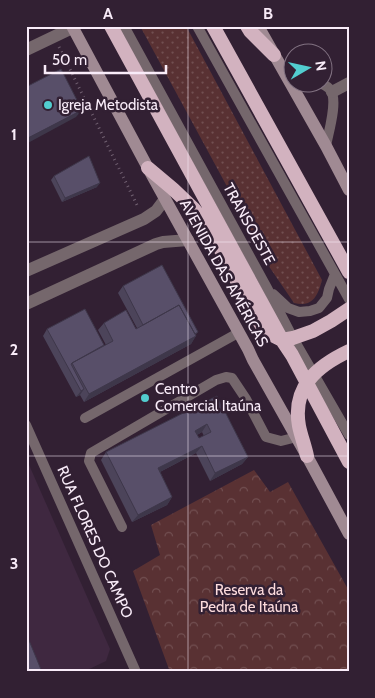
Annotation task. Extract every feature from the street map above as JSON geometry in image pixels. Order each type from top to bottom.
[{"type":"highway","name":"AVENIDA DAS AMÉRICAS","points":[[111,26],[288,339],[292,355],[310,378],[349,462]]},
{"type":"highway","points":[[213,26],[342,273]]},
{"type":"highway","points":[[246,26],[274,56]]},
{"type":"highway","points":[[148,168],[194,209],[207,226],[266,332],[288,339],[331,322],[349,309]]},
{"type":"highway","points":[[308,456],[299,426],[298,410],[300,397],[310,378],[330,361],[349,351]]},
{"type":"main road","points":[[258,26],[274,56],[282,66]]},
{"type":"main road","name":"AVENIDA DAS AMÉRICAS","points":[[72,27],[349,534]]},
{"type":"main road","points":[[298,92],[349,190]]},
{"type":"street","points":[[26,50],[72,27]]},
{"type":"street","points":[[332,92],[349,83]]},
{"type":"street","points":[[26,271],[144,219],[156,211],[165,199]]},
{"type":"street","points":[[26,304],[156,244],[188,240]]},
{"type":"lane","name":"TRANSOESTE","points":[[124,26],[267,288],[288,339]]},
{"type":"lane","points":[[197,26],[342,273],[349,299]]},
{"type":"lane","points":[[326,146],[334,100],[332,92]]},
{"type":"lane","points":[[267,288],[288,308],[299,312],[310,311],[319,308],[327,298],[329,289],[342,273]]},
{"type":"lane","points":[[85,418],[238,333]]},
{"type":"lane","points":[[122,527],[89,461],[91,454],[216,380],[226,377],[232,378],[266,436],[280,441],[297,437]]},
{"type":"lane","points":[[310,378],[349,435]]},
{"type":"lane","name":"RUA FLORES DO CAMPO","points":[[26,425],[136,672]]},
{"type":"path","points":[[54,37],[144,219]]},
{"type":"shaded area","points":[[26,458],[110,649],[106,661],[83,672],[26,672]]},
{"type":"green space","points":[[140,26],[186,26],[322,280],[319,291],[310,302],[306,304],[294,303],[266,262]]},
{"type":"green space","name":"Reserva da Pedra de Itaúna","points":[[254,470],[270,492],[288,482],[349,591],[349,672],[170,672],[133,571],[160,555],[151,525]]},
{"type":"building","name":"Igreja Metodista","points":[[61,69],[82,110],[26,139],[26,87]]},
{"type":"building","points":[[89,156],[100,183],[65,198],[54,176]]},
{"type":"building","points":[[162,265],[198,332],[195,334],[179,305],[143,325],[123,286]]},
{"type":"building","points":[[179,305],[196,336],[89,394],[72,363],[113,341],[104,323],[126,310],[136,329]]},
{"type":"building","points":[[85,309],[104,345],[71,364],[84,389],[81,391],[47,329]]},
{"type":"building","points":[[217,396],[248,457],[215,473],[202,446],[158,468],[172,497],[138,515],[106,452]],"holes":[[[207,424],[211,432],[199,438],[195,431]]]},
{"type":"building","points":[[26,633],[42,672],[26,672]]},
{"type":"place","name":"Igreja Metodista","points":[[48,105]]},
{"type":"place","name":"Centro Comercial Itaúna","points":[[145,398]]}]
